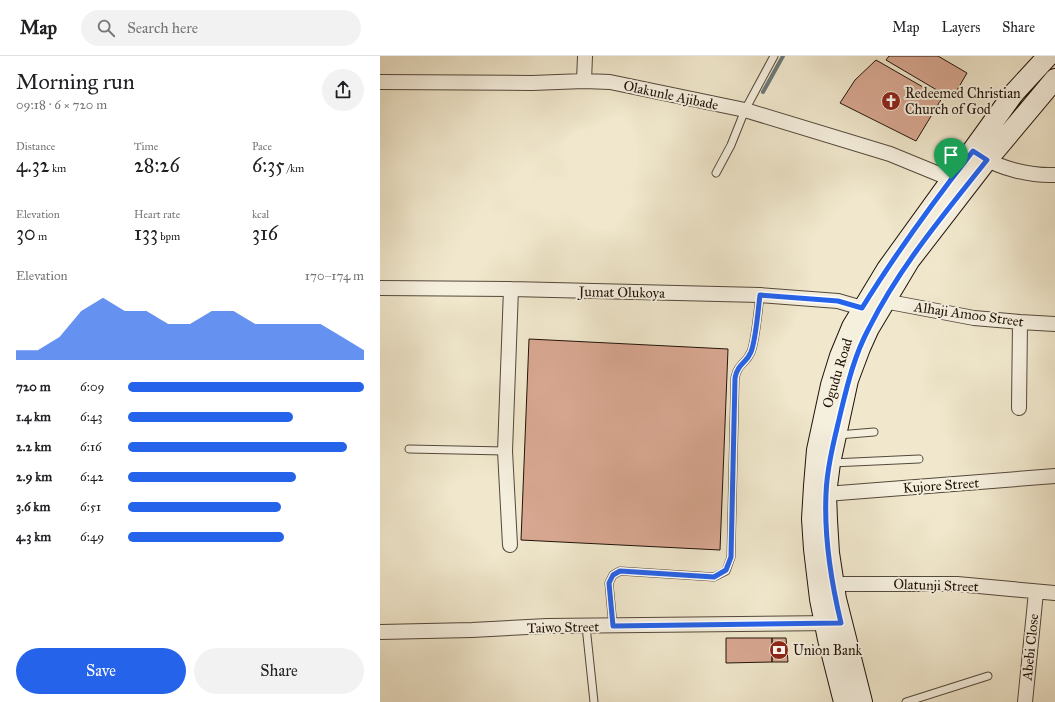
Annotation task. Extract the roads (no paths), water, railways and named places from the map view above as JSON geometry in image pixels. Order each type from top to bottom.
[{"type":"main road","name":"Ogudu Road","points":[[825,584],[829,553],[826,494],[830,463],[848,380],[855,360],[869,328],[884,301],[980,155],[1014,93],[1048,56]]},
{"type":"main road","name":"Ogudu Road","points":[[844,702],[833,623],[812,519],[817,450],[831,385],[840,356],[862,308],[886,269],[951,179],[980,155],[1055,79]]},
{"type":"main road","name":"Ogudu Road","points":[[833,623],[862,702]]},
{"type":"street","points":[[584,81],[585,56]]},
{"type":"street","name":"Olakunle Ajibade","points":[[380,82],[610,82],[745,110],[890,154],[951,179]]},
{"type":"street","points":[[980,155],[1015,170],[1044,175],[1055,175]]},
{"type":"street","name":"Jumat Olukoya","points":[[380,288],[511,289],[760,295],[838,301],[862,308]]},
{"type":"street","points":[[510,545],[505,451],[511,289]]},
{"type":"street","name":"Alhaji Amoo Street","points":[[884,301],[974,318],[1055,324]]},
{"type":"street","points":[[1019,408],[1020,322]]},
{"type":"street","name":"Kujore Street","points":[[826,494],[1055,476]]},
{"type":"street","name":"Olatunji Street","points":[[825,584],[957,584],[1055,593]]},
{"type":"street","name":"Abebi Close","points":[[1025,702],[1036,592]]},
{"type":"street","name":"Taiwo Street","points":[[380,632],[472,630],[547,626],[833,623]]},
{"type":"lane","points":[[716,173],[731,145],[745,110],[774,56]]},
{"type":"lane","points":[[613,626],[609,583],[613,575],[620,571],[714,577],[726,570],[731,557],[735,378],[737,370],[748,358],[752,349],[760,295]]},
{"type":"lane","points":[[836,435],[874,432]]},
{"type":"lane","points":[[409,449],[505,451]]},
{"type":"lane","points":[[830,463],[919,458]]},
{"type":"lane","points":[[586,626],[594,702]]},
{"type":"lane","points":[[906,702],[988,676]]},
{"type":"waterway","points":[[763,92],[783,56]]},
{"type":"place","name":"Redeemed Christian Church of God","points":[[891,101]]},
{"type":"place","name":"Union Bank","points":[[779,650]]}]
